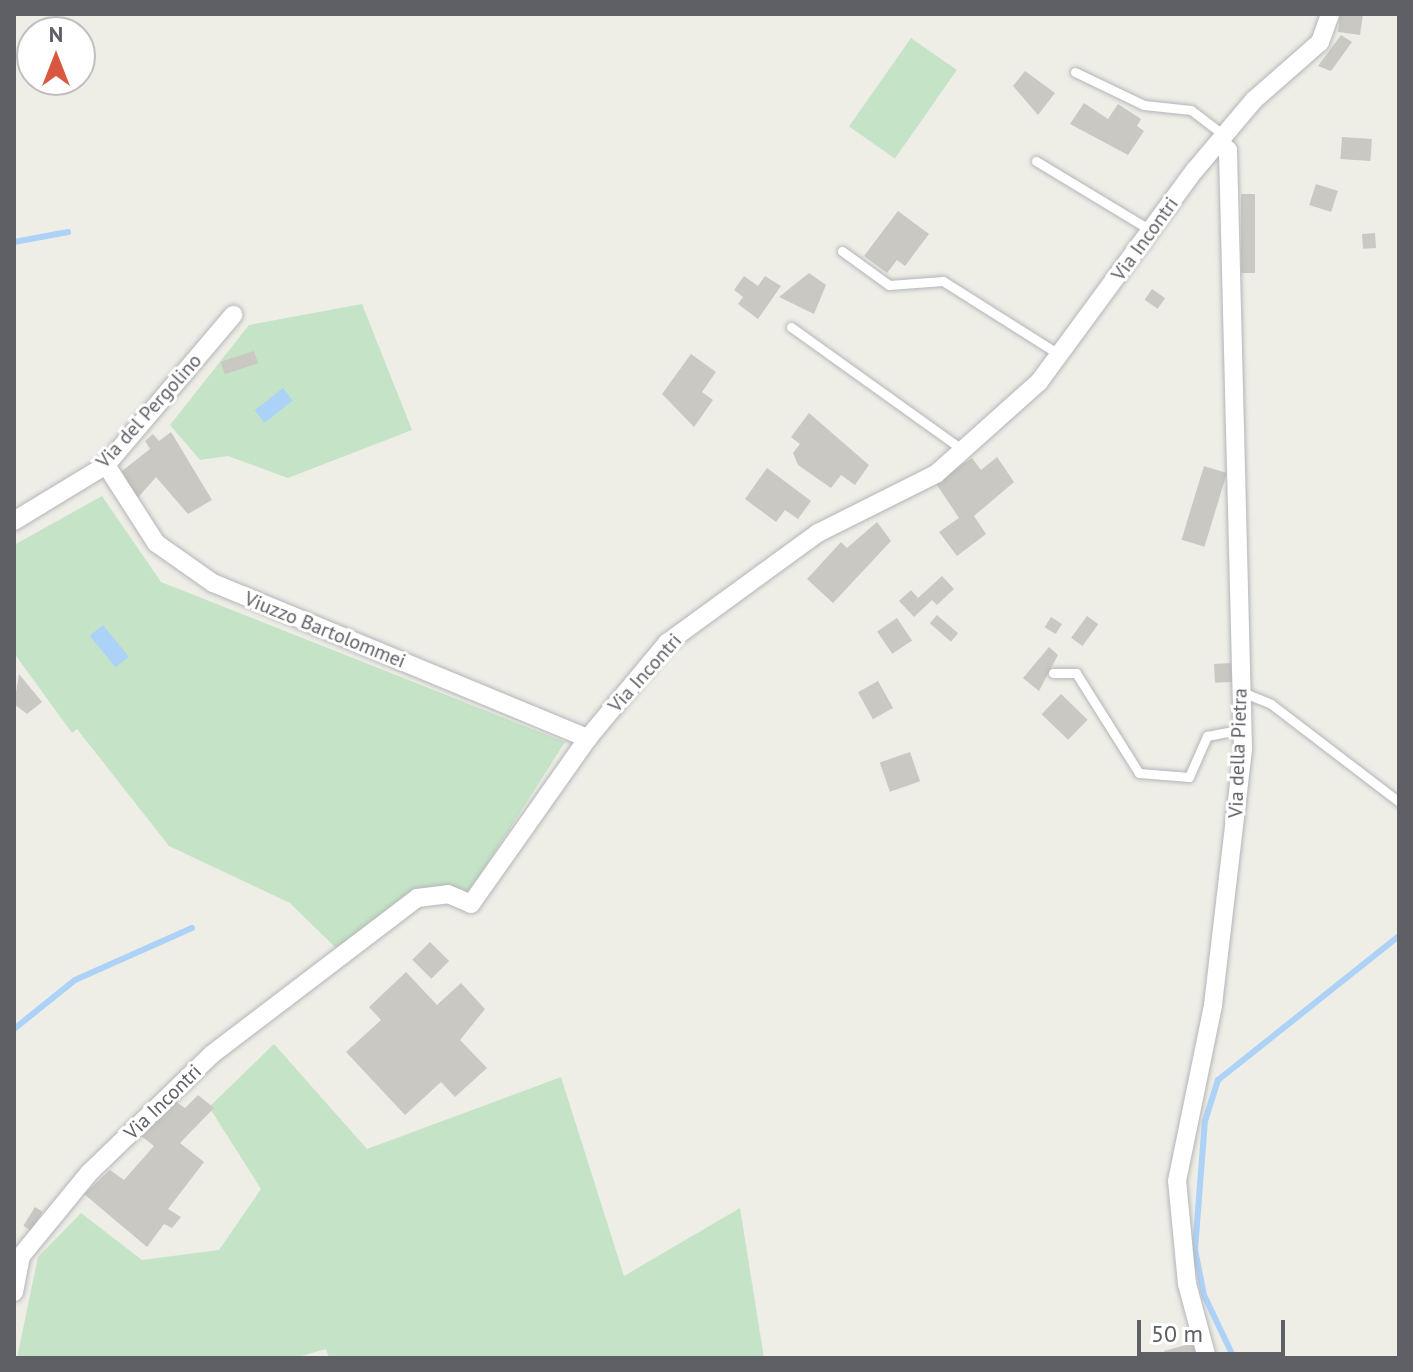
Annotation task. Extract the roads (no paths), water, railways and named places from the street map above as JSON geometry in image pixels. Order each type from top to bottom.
[{"type":"street","name":"Via Incontri","points":[[14,1292],[21,1256],[89,1173],[211,1055],[417,898],[448,894],[471,904],[588,738],[667,643],[736,586],[818,533],[936,474],[963,450],[1060,355],[1223,140],[1320,42],[1330,14]]},
{"type":"street","name":"Via della Pietra","points":[[1207,1358],[1187,1284],[1177,1181],[1213,1005],[1243,739],[1228,150],[1223,140]]},
{"type":"street","name":"Via del Pergolino","points":[[14,521],[106,465],[233,315]]},
{"type":"street","name":"Viuzzo Bartolommei","points":[[106,465],[156,543],[213,583],[588,738]]},
{"type":"lane","points":[[1075,72],[1144,105],[1191,110],[1223,140]]},
{"type":"lane","points":[[1036,161],[1152,231]]},
{"type":"lane","points":[[842,251],[889,285],[943,281],[1060,355]]},
{"type":"lane","points":[[791,327],[963,450]]},
{"type":"lane","points":[[1053,673],[1076,673],[1139,773],[1189,777],[1207,736],[1243,739]]},
{"type":"lane","points":[[1242,692],[1271,704],[1399,802]]},
{"type":"water","points":[[283,388],[293,401],[264,423],[255,410]]},
{"type":"water","points":[[103,625],[129,657],[116,668],[90,636]]},
{"type":"waterway","points":[[14,242],[68,232]]},
{"type":"waterway","points":[[14,1029],[75,980],[192,928]]},
{"type":"waterway","points":[[1234,1358],[1204,1295],[1195,1250],[1205,1121],[1218,1080],[1399,936]]}]
